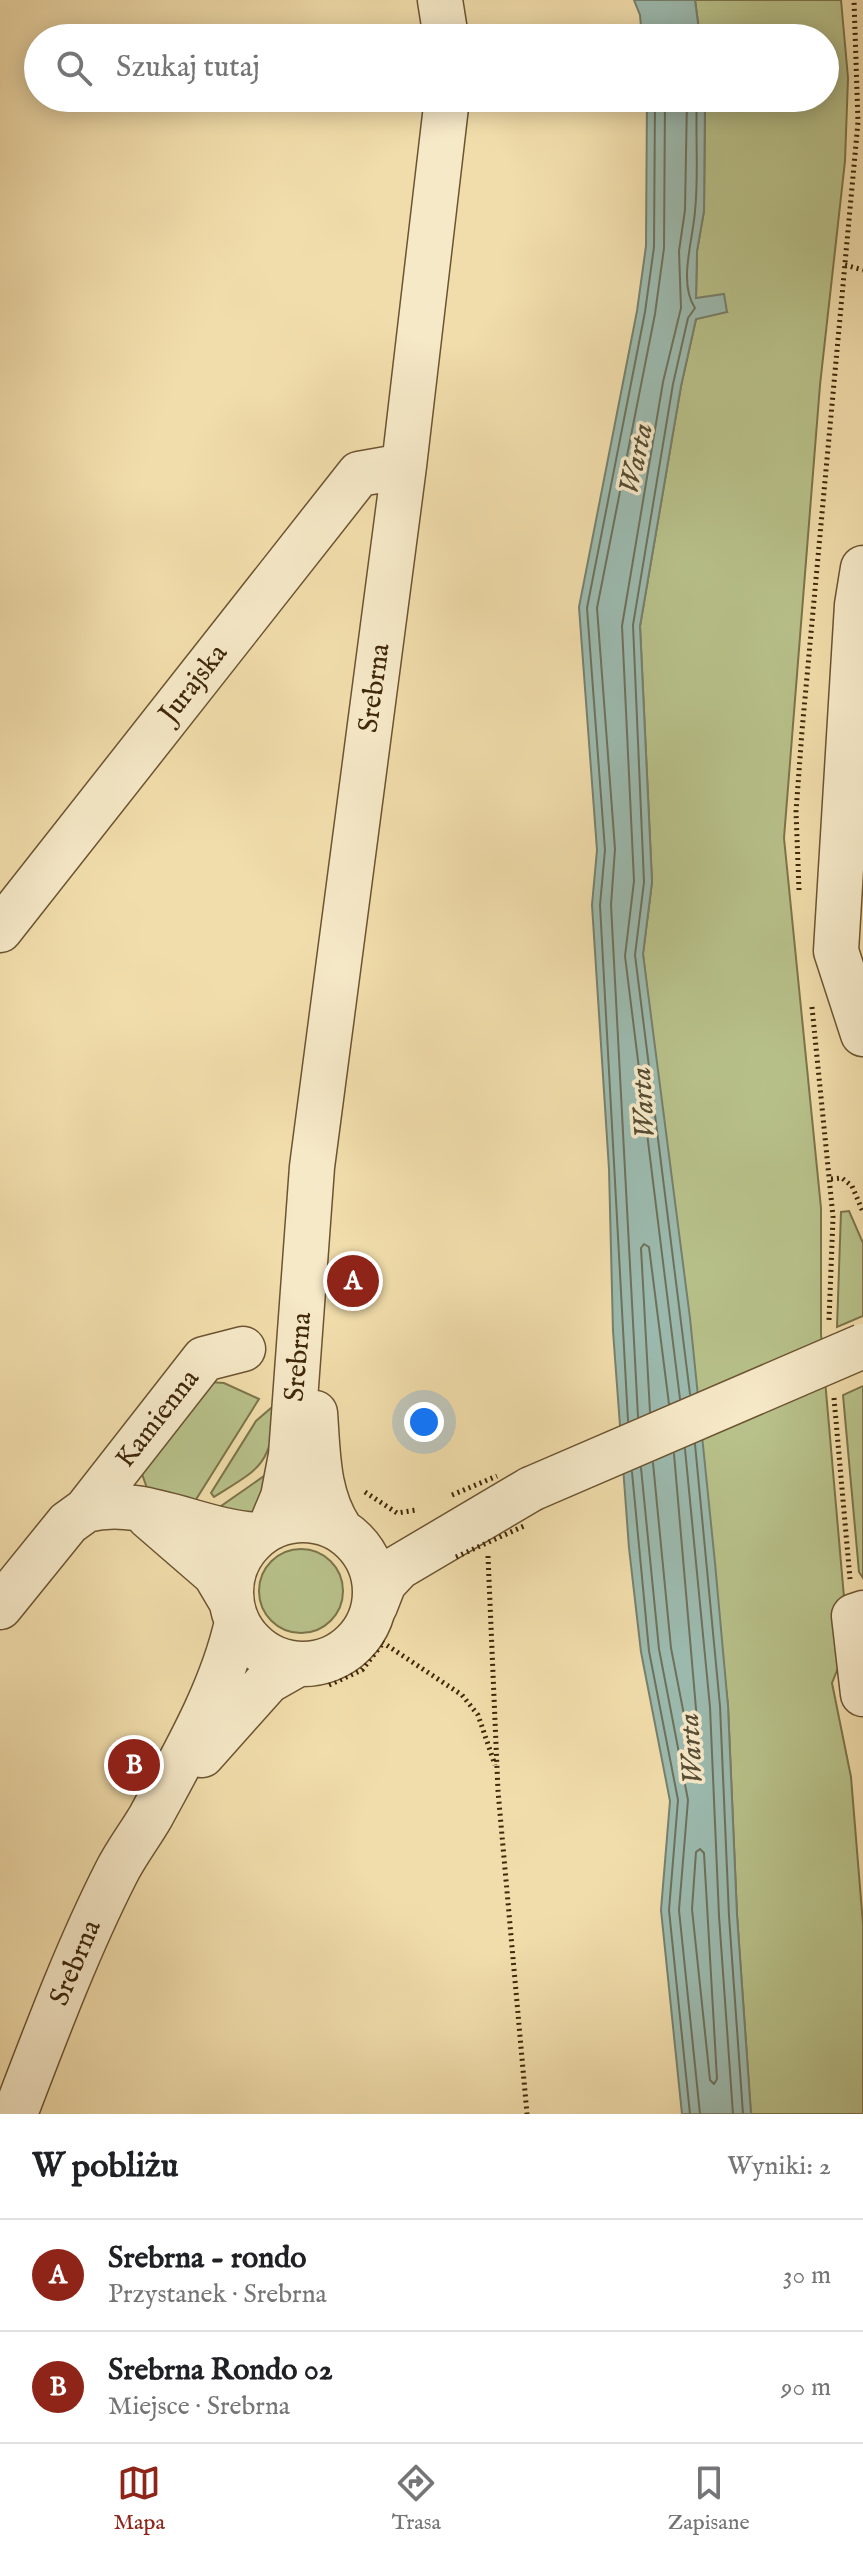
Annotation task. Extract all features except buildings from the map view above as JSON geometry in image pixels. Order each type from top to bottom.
[{"type":"street","points":[[440,0],[444,24]]},
{"type":"street","name":"Srebrna","points":[[264,1531],[283,1497],[291,1455],[312,1167],[404,466],[445,112]]},
{"type":"street","name":"Jurajska","points":[[0,930],[359,474],[404,466]]},
{"type":"street","points":[[861,593],[836,951],[863,1034]]},
{"type":"street","name":"Srebrna","points":[[306,1279],[322,1489],[329,1512],[344,1532]]},
{"type":"street","points":[[531,1489],[399,1567],[384,1583],[370,1618],[347,1650],[324,1662],[298,1664],[273,1658],[252,1643],[234,1612],[232,1576],[242,1553],[264,1531],[305,1520],[344,1532],[380,1536],[425,1526],[531,1489],[863,1346]]},
{"type":"street","name":"Kamienna","points":[[0,1607],[68,1523],[86,1510],[204,1359],[243,1349]]},
{"type":"street","name":"Kamienna","points":[[86,1510],[103,1505],[140,1509],[232,1534],[264,1531]]},
{"type":"street","name":"Kamienna","points":[[140,1509],[215,1574],[234,1612]]},
{"type":"street","points":[[344,1532],[366,1556],[375,1580],[370,1618]]},
{"type":"street","name":"Srebrna","points":[[15,2114],[90,1927],[117,1870],[150,1818],[229,1658],[234,1612]]},
{"type":"street","points":[[863,1613],[854,1616],[863,1694]]},
{"type":"street","name":"Srebrna","points":[[150,1818],[241,1708],[275,1675],[298,1664]]},
{"type":"path","points":[[845,265],[863,270]]},
{"type":"path","points":[[831,1179],[842,1178],[852,1186],[863,1212]]},
{"type":"path","points":[[488,1553],[497,1771],[527,2114]]},
{"type":"path","points":[[370,1618],[462,1695],[478,1715],[497,1771]]},
{"type":"green space","points":[[695,0],[841,0],[848,78],[845,161],[820,385],[784,838],[821,1208],[821,1334],[848,1643],[832,1683],[851,1777],[863,1924],[863,2114],[751,2114],[737,1915],[728,1706],[643,954],[652,882],[640,626],[681,386],[696,319],[726,312],[696,299],[697,251],[704,211],[705,112],[839,112],[839,24],[698,24]]},
{"type":"green space","points":[[849,1211],[863,1243],[863,1316],[837,1327],[841,1212]]},
{"type":"green space","points":[[210,1382],[224,1383],[259,1399],[190,1509],[148,1491],[142,1474],[145,1460]]},
{"type":"green space","points":[[863,1386],[863,1578],[859,1572],[843,1395]]},
{"type":"green space","points":[[271,1408],[276,1411],[273,1430],[260,1464],[214,1497],[211,1493],[256,1421]]},
{"type":"green space","points":[[274,1469],[253,1517],[214,1511]]},
{"type":"green space","points":[[301,1549],[317,1552],[331,1561],[340,1575],[343,1591],[340,1607],[331,1621],[317,1630],[301,1633],[285,1630],[271,1621],[262,1607],[259,1591],[262,1575],[271,1561],[285,1552]]},
{"type":"water","points":[[634,0],[695,0],[698,24],[641,24]]},
{"type":"water","name":"Warta","points":[[647,112],[705,112],[704,211],[697,251],[696,298],[724,294],[727,312],[696,319],[681,386],[640,626],[652,882],[643,954],[690,1318],[715,1563],[728,1706],[737,1915],[751,2114],[682,2114],[661,1910],[670,1801],[641,1652],[629,1548],[613,1331],[609,1169],[592,905],[597,850],[579,607],[637,311],[646,246]]},
{"type":"place","name":"Srebrna - rondo","points":[[353,1281]]},
{"type":"place","name":"Srebrna Rondo 02","points":[[134,1765]]}]
